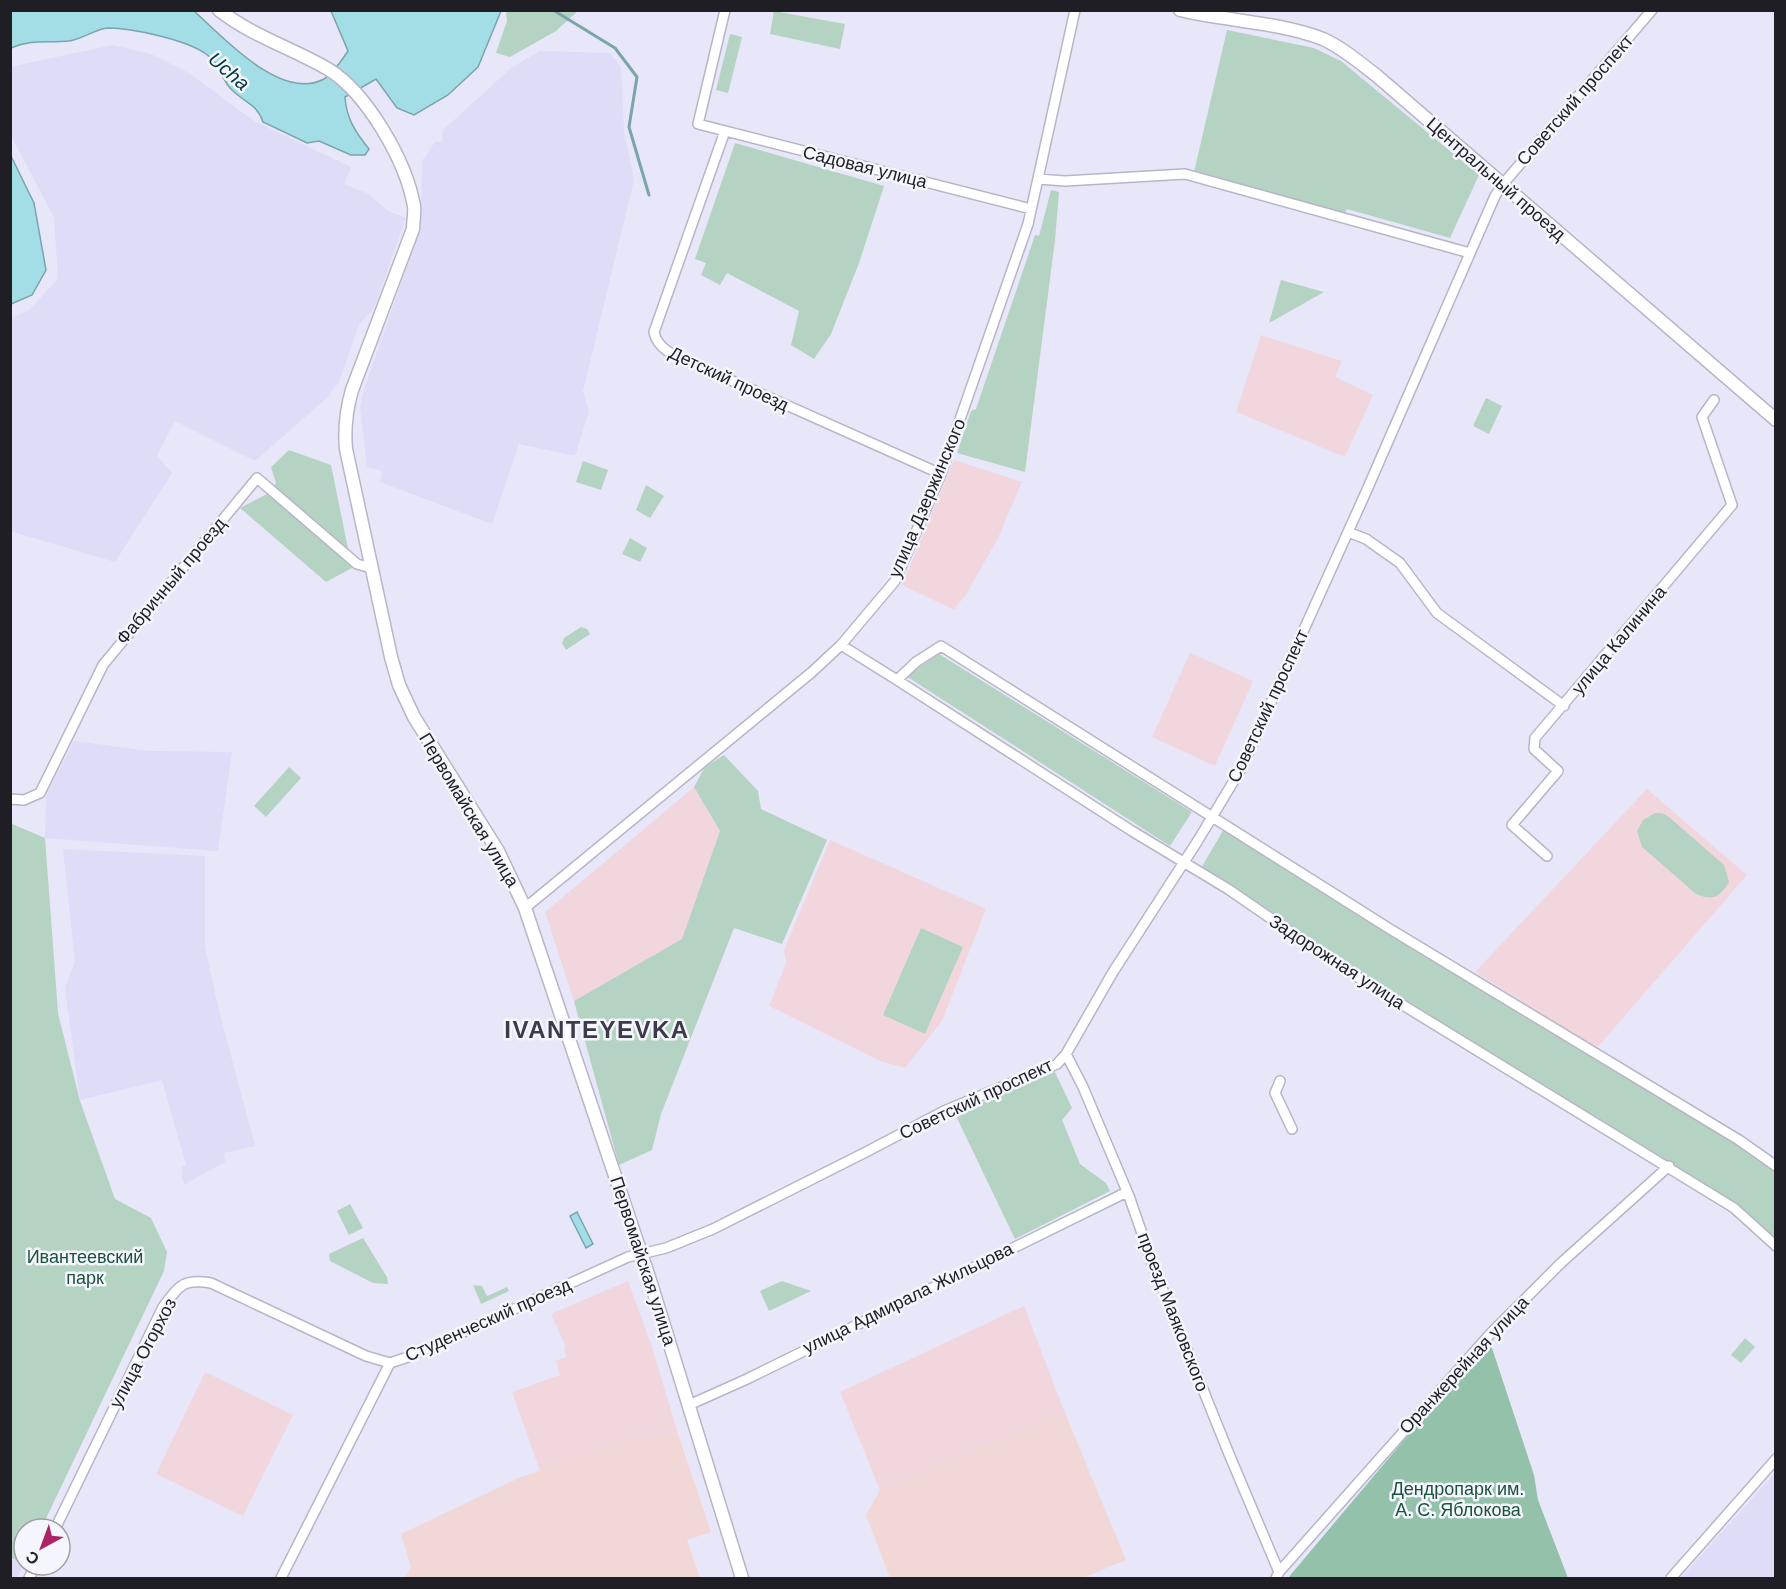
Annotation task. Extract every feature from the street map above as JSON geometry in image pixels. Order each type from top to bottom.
[{"type":"main road","name":"Первомайская улица","points":[[219,10],[250,31],[330,70],[362,100],[399,157],[415,208],[412,229],[345,412],[346,449],[391,657],[402,693],[414,717],[498,851],[525,908],[642,1254],[742,1578]]},
{"type":"main road","name":"Центральный проезд","points":[[1180,10],[1291,31],[1323,40],[1345,51],[1377,76],[1776,420]]},
{"type":"street","name":"Садовая улица","points":[[725,10],[698,124],[1031,209]]},
{"type":"street","name":"улица Дзержинского","points":[[525,908],[775,703],[841,645],[895,580],[941,474],[1011,273],[1031,209],[1075,10]]},
{"type":"street","name":"Советский проспект","points":[[642,1254],[666,1248],[723,1224],[944,1111],[1057,1064],[1066,1054],[1113,972],[1184,863],[1241,769],[1348,532],[1495,195],[1652,10]]},
{"type":"street","name":"Детский проезд","points":[[724,131],[654,332],[656,342],[663,349],[701,367],[941,474]]},
{"type":"street","points":[[1038,179],[1065,182],[1185,174],[1470,253]]},
{"type":"street","name":"улица Калинина","points":[[1547,856],[1512,825],[1558,771],[1534,749],[1535,738],[1732,505],[1702,417],[1714,400]]},
{"type":"street","name":"Фабричный проезд","points":[[10,799],[24,800],[40,793],[103,665],[256,478],[357,564],[371,568]]},
{"type":"street","points":[[1348,532],[1366,539],[1400,563],[1437,613],[1564,706]]},
{"type":"street","name":"Задорожная улица","points":[[841,645],[1228,889],[1348,972],[1734,1208],[1776,1246]]},
{"type":"street","points":[[897,680],[916,662],[941,646],[1389,929],[1738,1140],[1776,1166]]},
{"type":"street","name":"проезд Маяковского","points":[[1066,1054],[1083,1087],[1127,1192],[1158,1278],[1277,1575]]},
{"type":"street","points":[[1280,1081],[1275,1093],[1292,1129]]},
{"type":"street","name":"Оранжерейная улица","points":[[1277,1575],[1491,1333],[1561,1263],[1669,1167]]},
{"type":"street","name":"улица Адмирала Жильцова","points":[[689,1405],[747,1379],[1127,1192]]},
{"type":"street","name":"Студенческий проезд","points":[[281,1578],[390,1364],[628,1257],[642,1254]]},
{"type":"street","name":"улица Огорхоз","points":[[61,1517],[163,1307],[174,1292],[185,1283],[196,1280],[210,1283],[366,1356],[390,1364]]},
{"type":"street","points":[[1671,1578],[1776,1460]]},
{"type":"shaded area","points":[[113,45],[151,54],[189,73],[254,121],[351,167],[344,184],[369,194],[388,211],[406,218],[374,308],[359,325],[339,382],[329,396],[255,461],[175,421],[157,456],[172,473],[115,562],[10,531],[11,318],[29,310],[58,279],[54,217],[11,136],[11,68]]},
{"type":"shaded area","points":[[540,51],[610,53],[621,67],[624,130],[634,180],[583,391],[589,411],[575,456],[519,444],[492,524],[380,482],[382,471],[367,467],[360,407],[365,386],[421,227],[422,161],[435,142],[442,141],[443,130],[511,68]]},
{"type":"shaded area","points":[[1261,335],[1342,361],[1335,377],[1373,395],[1345,457],[1236,412]]},
{"type":"shaded area","points":[[954,460],[1022,482],[998,538],[967,593],[954,610],[902,585]]},
{"type":"shaded area","points":[[1190,653],[1253,681],[1215,766],[1152,737]]},
{"type":"shaded area","points":[[74,741],[150,751],[232,752],[218,851],[45,838],[46,796]]},
{"type":"shaded area","points":[[694,787],[720,831],[682,940],[574,1001],[545,912]]},
{"type":"shaded area","points":[[1647,789],[1747,875],[1596,1049],[1475,972]]},
{"type":"shaded area","points":[[830,840],[986,909],[942,1021],[905,1068],[880,1061],[769,1006],[786,963],[784,950]]},
{"type":"shaded area","points":[[63,849],[205,856],[205,947],[218,1007],[255,1146],[224,1153],[225,1162],[185,1184],[182,1178],[182,1167],[186,1165],[162,1080],[80,1100],[65,988],[75,962]]},
{"type":"shaded area","points":[[628,1281],[652,1347],[678,1434],[632,1439],[540,1471],[512,1392],[560,1375],[556,1361],[566,1357],[564,1348],[566,1347],[551,1314]]},
{"type":"shaded area","points":[[1024,1306],[1065,1413],[880,1490],[840,1392]]},
{"type":"shaded area","points":[[205,1372],[293,1415],[243,1516],[156,1474]]},
{"type":"shaded area","points":[[1065,1413],[1126,1560],[1083,1578],[890,1578],[866,1515],[880,1490]]},
{"type":"shaded area","points":[[678,1434],[711,1532],[687,1540],[700,1578],[405,1578],[411,1567],[401,1534],[519,1478],[632,1439]]},
{"type":"shaded area","points":[[1775,1473],[1775,1578],[1681,1578]]},
{"type":"shaded area","points":[[11,1557],[12,1577],[18,1577],[11,1578]]},
{"type":"green space","points":[[506,10],[578,11],[556,31],[510,57],[496,53],[507,21]]},
{"type":"green space","points":[[774,11],[845,24],[840,49],[770,34]]},
{"type":"green space","points":[[1227,30],[1314,48],[1341,61],[1479,175],[1450,238],[1347,209],[1345,213],[1194,172]]},
{"type":"green space","points":[[730,34],[742,37],[728,93],[716,90]]},
{"type":"green space","points":[[735,143],[884,186],[859,263],[831,334],[814,359],[791,345],[799,311],[727,273],[720,285],[701,275],[706,263],[695,259]]},
{"type":"green space","points":[[1051,190],[1059,192],[1055,240],[1025,472],[957,453],[971,411],[976,409],[1035,235],[1039,236]]},
{"type":"green space","points":[[1281,280],[1324,292],[1269,323]]},
{"type":"green space","points":[[1486,398],[1502,406],[1489,434],[1473,426]]},
{"type":"green space","points":[[289,450],[331,465],[352,568],[326,582],[240,508],[269,493],[276,483],[271,467]]},
{"type":"green space","points":[[583,461],[608,470],[601,490],[576,482]]},
{"type":"green space","points":[[646,485],[664,496],[650,518],[636,510]]},
{"type":"green space","points":[[630,538],[647,548],[640,562],[622,554]]},
{"type":"green space","points":[[581,627],[587,629],[590,634],[566,650],[562,643],[564,638]]},
{"type":"green space","points":[[939,654],[1192,812],[1170,846],[906,676]]},
{"type":"green space","points":[[724,755],[758,791],[761,809],[827,840],[782,944],[734,928],[661,1114],[652,1150],[619,1165],[574,1001],[682,939],[720,831],[694,787],[705,767]]},
{"type":"green space","points":[[289,767],[301,778],[266,817],[254,806]]},
{"type":"green space","points":[[1655,813],[1662,813],[1669,817],[1724,865],[1729,882],[1719,895],[1707,897],[1696,894],[1642,847],[1637,831],[1643,820]]},
{"type":"green space","name":"Ивантеевский парк","points":[[10,823],[45,838],[58,1013],[80,1101],[115,1199],[151,1218],[167,1252],[164,1271],[47,1517],[12,1517],[12,1558],[10,1557]]},
{"type":"green space","points":[[1224,829],[1775,1166],[1775,1243],[1734,1208],[1349,972],[1246,895],[1201,868]]},
{"type":"green space","points":[[921,928],[963,947],[925,1034],[883,1015]]},
{"type":"green space","points":[[1055,1072],[1072,1108],[1062,1120],[1080,1164],[1106,1183],[1110,1191],[1015,1239],[955,1114]]},
{"type":"green space","points":[[350,1204],[363,1228],[349,1235],[337,1211]]},
{"type":"green space","points":[[363,1238],[387,1277],[388,1284],[373,1283],[330,1261],[329,1254]]},
{"type":"green space","points":[[782,1281],[811,1291],[769,1311],[760,1291]]},
{"type":"green space","points":[[473,1285],[482,1286],[487,1296],[507,1287],[509,1291],[481,1304]]},
{"type":"green space","points":[[1745,1338],[1755,1347],[1741,1363],[1731,1355]]},
{"type":"green space","name":"Дендропарк им. А. С. Яблокова","points":[[1489,1339],[1534,1475],[1538,1500],[1568,1578],[1288,1578]]},
{"type":"water","name":"Ucha","points":[[11,11],[194,11],[254,63],[290,82],[307,84],[324,79],[348,51],[331,11],[501,11],[478,67],[448,95],[414,115],[397,108],[376,79],[345,97],[352,125],[369,149],[365,155],[351,155],[319,141],[307,143],[263,122],[254,107],[228,86],[211,58],[186,44],[145,33],[108,28],[69,41],[33,42],[11,48]]},
{"type":"water","points":[[10,154],[34,203],[46,270],[32,295],[11,304]]},
{"type":"water","points":[[577,1212],[593,1244],[586,1248],[570,1216]]},
{"type":"waterway","points":[[553,10],[615,48],[637,77],[629,127],[649,195]]},
{"type":"district","name":"IVANTEYEVKA","points":[[597,1029]]}]
